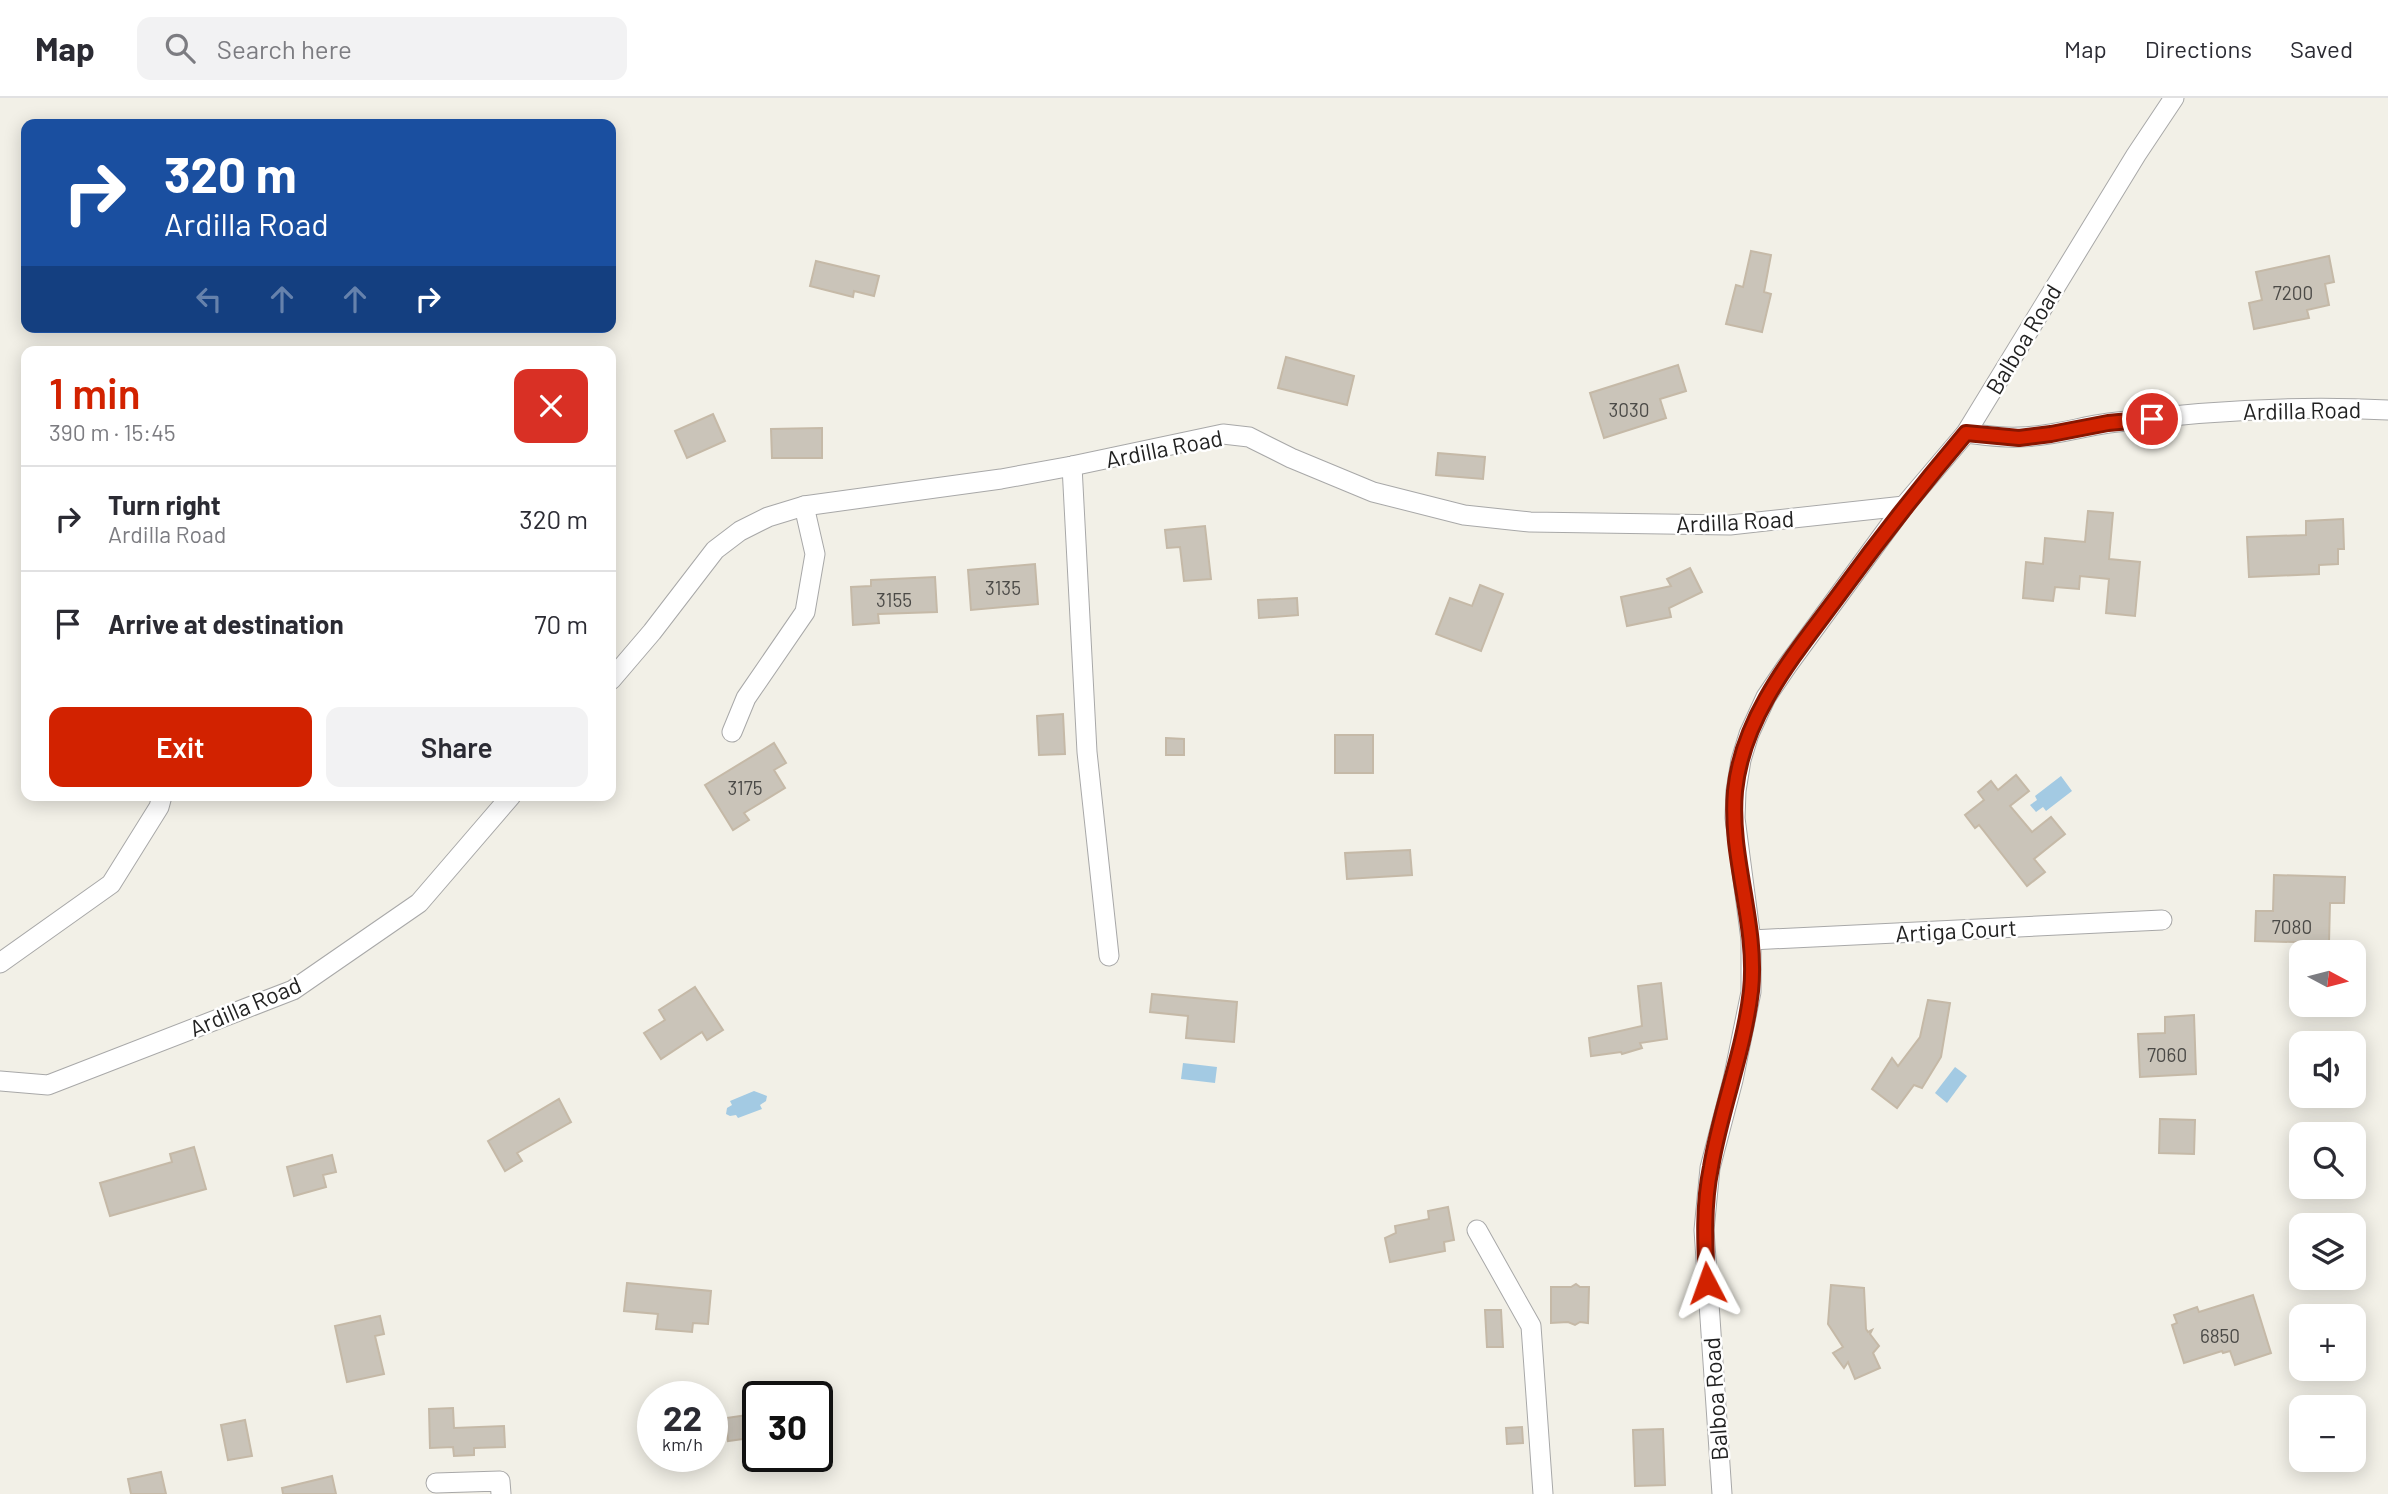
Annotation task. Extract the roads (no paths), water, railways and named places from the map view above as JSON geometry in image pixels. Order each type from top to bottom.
[{"type":"street","name":"Balboa Road","points":[[1721,1494],[1704,1230],[1710,1168],[1747,1015],[1752,971],[1751,940],[1735,818],[1735,791],[1749,734],[1766,697],[1787,666],[1904,506],[1966,433],[2136,155],[2174,98]]},
{"type":"street","name":"Ardilla Road","points":[[1966,433],[2019,438],[2108,423],[2220,412],[2333,407],[2388,410]]},
{"type":"street","name":"Ardilla Road","points":[[616,674],[715,550],[740,531],[768,517],[804,506],[1001,479],[1223,434],[1249,437],[1291,458],[1373,492],[1477,516],[1530,522],[1730,525],[1904,506]]},
{"type":"street","points":[[1072,466],[1087,752],[1109,956]]},
{"type":"street","points":[[732,732],[746,698],[805,612],[815,554],[804,506]]},
{"type":"street","points":[[0,963],[111,884],[161,801]]},
{"type":"street","name":"Ardilla Road","points":[[0,1081],[48,1085],[293,990],[419,903],[507,801]]},
{"type":"street","name":"Artiga Court","points":[[1751,940],[2162,920]]},
{"type":"street","points":[[1477,1230],[1531,1326],[1542,1494]]},
{"type":"street","points":[[436,1483],[500,1481],[501,1494]]},
{"type":"water","points":[[2061,776],[2072,791],[2046,811],[2043,807],[2036,812],[2030,805],[2037,800],[2035,796]]},
{"type":"water","points":[[1183,1063],[1217,1067],[1215,1083],[1181,1079]]},
{"type":"water","points":[[1955,1067],[1967,1076],[1947,1103],[1935,1093]]},
{"type":"water","points":[[754,1091],[767,1096],[766,1101],[760,1105],[762,1109],[738,1118],[736,1115],[726,1114],[727,1108],[732,1105],[730,1101]]}]
